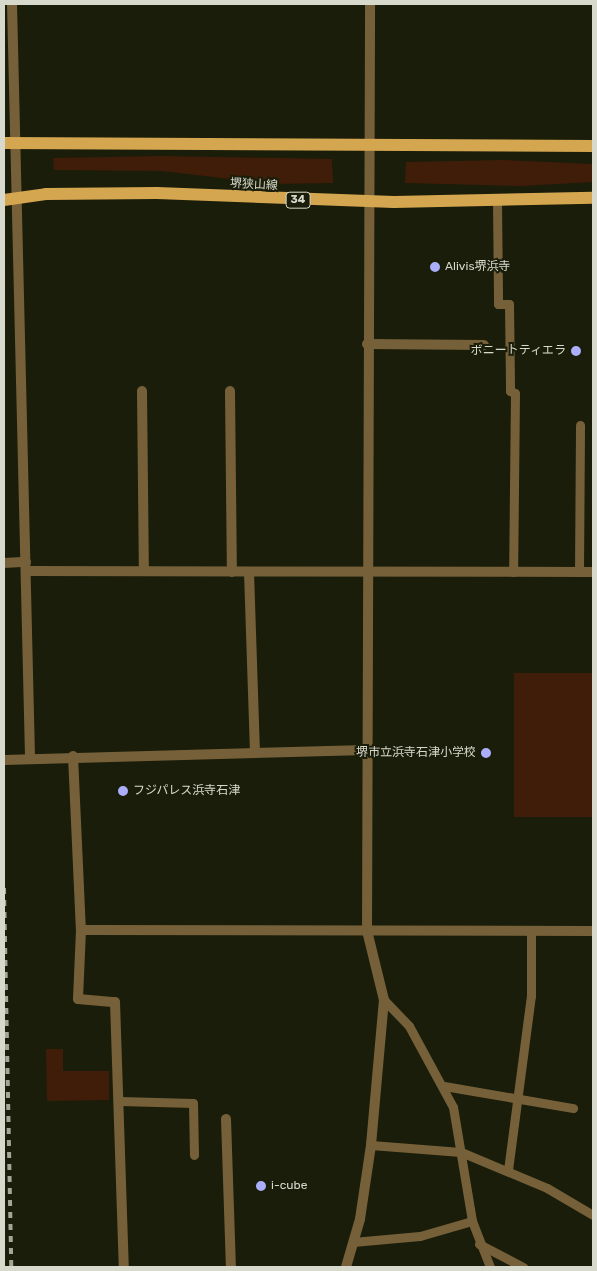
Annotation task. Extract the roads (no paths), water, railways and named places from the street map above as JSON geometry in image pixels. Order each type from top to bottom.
[{"type":"main road","points":[[9,143],[369,143],[593,146]]},
{"type":"main road","name":"堺狭山線","points":[[10,200],[46,194],[157,193],[368,201],[497,201],[593,198]]},
{"type":"street","points":[[12,4],[9,143],[10,200],[26,566],[30,759]]},
{"type":"street","points":[[346,1267],[353,1242],[371,1145],[384,1000],[367,931],[366,750],[370,4]]},
{"type":"street","points":[[368,344],[484,345]]},
{"type":"street","points":[[142,390],[144,571]]},
{"type":"street","points":[[230,391],[232,572]]},
{"type":"street","points":[[4,563],[26,566],[144,571],[593,572]]},
{"type":"street","points":[[249,572],[255,753]]},
{"type":"street","points":[[4,760],[73,756],[366,750]]},
{"type":"street","points":[[73,756],[81,930],[78,999],[115,1002],[120,1101],[124,1267]]},
{"type":"street","points":[[81,930],[593,931]]},
{"type":"street","points":[[226,1119],[231,1267]]},
{"type":"lane","points":[[497,201],[498,304],[509,304],[510,391],[516,393],[513,572]]},
{"type":"lane","points":[[579,572],[580,425]]},
{"type":"lane","points":[[508,1170],[520,1099],[532,996],[531,930]]},
{"type":"lane","points":[[384,1000],[409,1026],[444,1086],[461,1152],[472,1221],[479,1244],[490,1267]]},
{"type":"lane","points":[[444,1086],[573,1108]]},
{"type":"lane","points":[[120,1101],[193,1103],[194,1155]]},
{"type":"lane","points":[[371,1145],[461,1152],[508,1170],[593,1216]]},
{"type":"lane","points":[[353,1242],[420,1236],[472,1221]]},
{"type":"lane","points":[[479,1244],[523,1267]]},
{"type":"railway","points":[[4,888],[11,1267]]},
{"type":"place","name":"Alivis堺浜寺","points":[[435,267]]},
{"type":"place","name":"ボニートティエラ","points":[[576,351]]},
{"type":"place","name":"堺市立浜寺石津小学校","points":[[486,753]]},
{"type":"place","name":"フジパレス浜寺石津","points":[[123,791]]},
{"type":"place","name":"i-cube","points":[[261,1186]]}]
